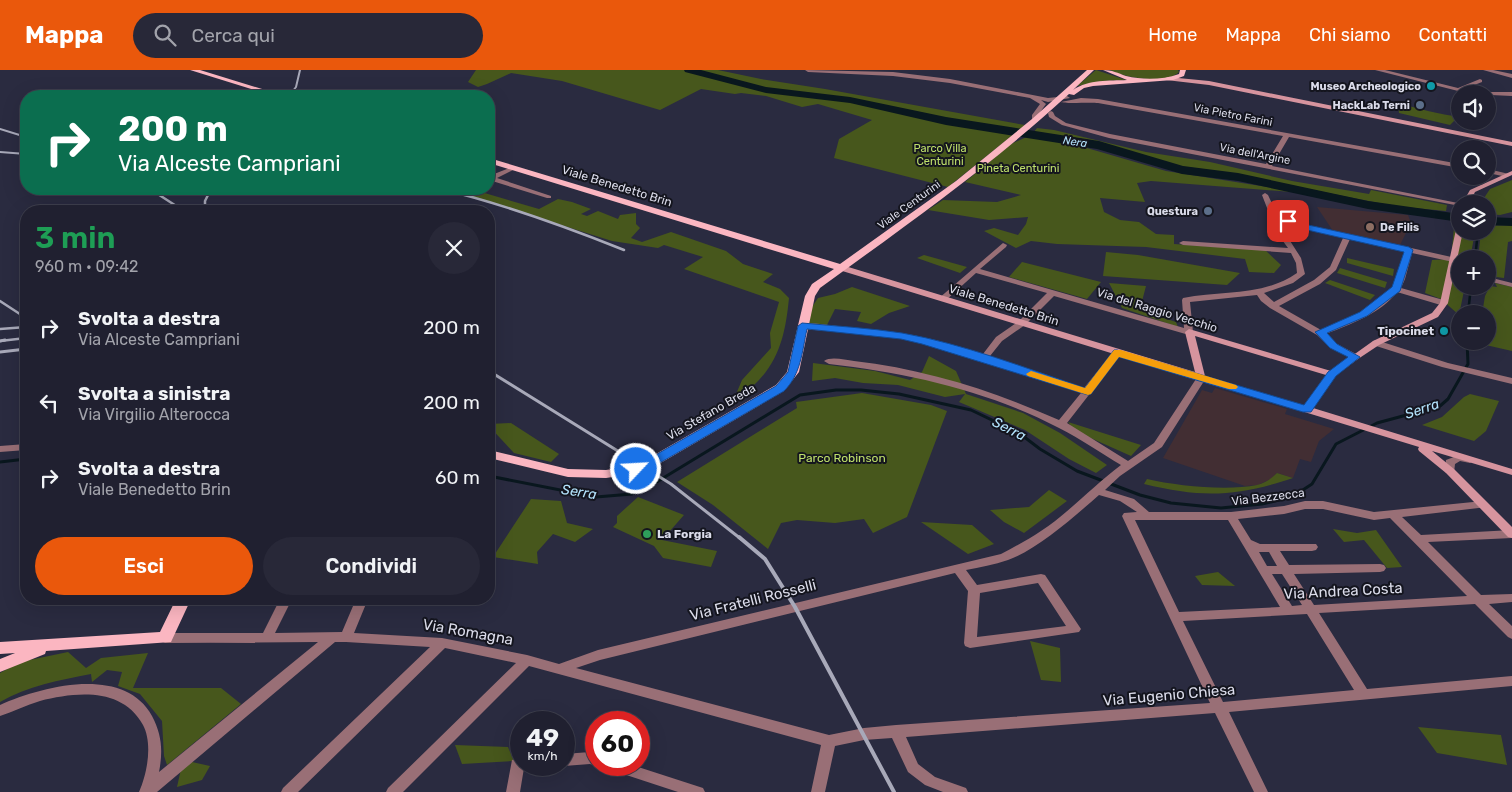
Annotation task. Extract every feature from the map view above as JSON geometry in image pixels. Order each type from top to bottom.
[{"type":"main road","points":[[194,70],[261,90]]},
{"type":"main road","name":"Viale Centurini","points":[[1035,121],[1051,113],[1072,86],[1091,70]]},
{"type":"main road","points":[[1106,70],[1127,78],[1154,80],[1176,78],[1183,71]]},
{"type":"main road","name":"Viale Centurini","points":[[842,268],[959,183],[1035,121],[1082,87],[1104,83],[1154,80]]},
{"type":"main road","name":"Viale Benedetto Brin","points":[[495,162],[842,268]]},
{"type":"main road","name":"Via Stefano Breda","points":[[495,455],[576,475],[626,473],[647,466],[780,388],[788,380],[793,372],[802,326],[812,291],[842,268]]},
{"type":"main road","points":[[165,638],[180,605]]},
{"type":"main road","name":"Via Romagna","points":[[0,648],[165,638]]},
{"type":"main road","name":"Via Romagna","points":[[0,666],[37,651],[61,645]]},
{"type":"street","points":[[808,70],[910,76],[1025,95],[1037,99],[1043,104],[1035,115],[1035,121]]},
{"type":"street","points":[[1378,70],[1451,87]]},
{"type":"street","points":[[1486,70],[1512,76]]},
{"type":"street","points":[[1183,71],[1202,78],[1512,140]]},
{"type":"street","points":[[1467,85],[1493,72]]},
{"type":"street","points":[[1168,80],[1209,83],[1512,144]]},
{"type":"street","points":[[1025,95],[1054,95],[1072,86]]},
{"type":"street","points":[[1082,87],[1083,95],[1098,101]]},
{"type":"street","points":[[1496,94],[1512,94]]},
{"type":"street","name":"Via Pietro Farini","points":[[1025,95],[1063,100],[1098,101],[1364,149],[1451,163]]},
{"type":"street","points":[[1496,98],[1512,102]]},
{"type":"street","name":"Via dell'Argine","points":[[1051,113],[1056,121],[1077,128],[1451,202]]},
{"type":"street","points":[[1268,166],[1287,135]]},
{"type":"street","points":[[495,176],[514,168]]},
{"type":"street","points":[[1496,172],[1509,174]]},
{"type":"street","points":[[1470,195],[1472,191],[1509,174]]},
{"type":"street","points":[[495,180],[549,197]]},
{"type":"street","points":[[1265,195],[1273,213],[1297,230]]},
{"type":"street","points":[[1273,213],[1271,216],[1274,222],[1282,228]]},
{"type":"street","points":[[1201,378],[1189,332],[1186,300],[1259,291],[1294,280],[1301,274],[1301,268],[1287,240],[1281,233],[1282,225],[1285,224],[1297,230],[1324,232],[1451,259]]},
{"type":"street","points":[[1287,240],[1297,230]]},
{"type":"street","points":[[1276,303],[1317,282],[1333,268],[1347,237]]},
{"type":"street","points":[[1183,242],[1293,251]]},
{"type":"street","points":[[942,299],[1003,245]]},
{"type":"street","points":[[1320,332],[1361,316],[1396,289],[1409,250]]},
{"type":"street","name":"Viale Benedetto Brin","points":[[842,268],[1512,472]]},
{"type":"street","name":"Via del Raggio Vecchio","points":[[975,270],[1332,374]]},
{"type":"street","points":[[1496,281],[1512,285]]},
{"type":"street","points":[[1307,409],[1332,374],[1376,343],[1434,315],[1444,303],[1451,285]]},
{"type":"street","points":[[1396,289],[1444,303]]},
{"type":"street","points":[[1259,291],[1264,299],[1276,303],[1320,332],[1334,346],[1355,357]]},
{"type":"street","points":[[984,358],[999,339],[1022,323],[1053,292]]},
{"type":"street","points":[[802,326],[901,336],[984,358],[1088,392]]},
{"type":"street","points":[[1376,343],[1445,365],[1512,381]]},
{"type":"street","points":[[1061,424],[1117,353]]},
{"type":"street","points":[[829,361],[894,368],[980,392],[1061,424],[1128,465]]},
{"type":"street","name":"Via Fratelli Rosselli","points":[[558,669],[607,653],[1005,557],[1069,516],[1097,489],[1158,445],[1201,378]]},
{"type":"street","points":[[1411,442],[1427,451],[1450,471],[1512,534]]},
{"type":"street","points":[[0,449],[20,447]]},
{"type":"street","points":[[1450,471],[1450,462],[1459,458],[1473,461]]},
{"type":"street","points":[[1097,489],[1118,496],[1142,508],[1146,516]]},
{"type":"street","name":"Via Bezzecca","points":[[1175,617],[1128,516],[1231,516],[1314,505],[1342,508],[1374,516],[1483,505]]},
{"type":"street","points":[[1394,515],[1512,634]]},
{"type":"street","points":[[1231,516],[1288,610]]},
{"type":"street","points":[[1418,539],[1512,534]]},
{"type":"street","points":[[1248,543],[1258,548],[1312,547]]},
{"type":"street","points":[[1272,548],[1364,695]]},
{"type":"street","points":[[958,568],[974,590],[970,643],[1074,629],[1041,578],[974,590]]},
{"type":"street","points":[[1264,570],[1380,568]]},
{"type":"street","name":"Via Andrea Costa","points":[[1175,617],[1512,598]]},
{"type":"street","points":[[267,637],[283,605]]},
{"type":"street","points":[[346,637],[359,605]]},
{"type":"street","points":[[1175,617],[1261,792]]},
{"type":"street","name":"Via Romagna","points":[[165,638],[346,637],[442,643],[527,660],[829,741]]},
{"type":"street","points":[[147,791],[331,638]]},
{"type":"street","points":[[288,792],[442,643]]},
{"type":"street","points":[[393,792],[527,660]]},
{"type":"street","name":"Via Eugenio Chiesa","points":[[829,741],[864,734],[896,731],[1219,707],[1512,681]]},
{"type":"street","points":[[0,711],[35,696],[67,690],[94,688],[121,696],[142,708],[153,729],[155,754],[147,791]]},
{"type":"street","points":[[896,731],[913,768],[930,781],[961,792]]},
{"type":"street","points":[[818,792],[829,741]]},
{"type":"street","points":[[514,792],[516,776]]},
{"type":"street","points":[[648,776],[698,792]]},
{"type":"shaded area","name":"De Filis","points":[[1317,207],[1408,215],[1411,223],[1400,245],[1333,231]]},
{"type":"shaded area","points":[[1215,388],[1287,409],[1285,414],[1334,429],[1319,441],[1311,462],[1300,459],[1293,478],[1277,473],[1271,479],[1258,485],[1245,486],[1163,458],[1202,390],[1212,393]]},
{"type":"green space","name":"Parco Villa Centurini","points":[[476,70],[718,70],[1025,125],[948,187],[834,158],[839,139],[872,120],[818,104],[802,107],[766,96],[701,89],[660,110],[562,81],[511,73],[478,87],[468,82]]},
{"type":"green space","points":[[1096,70],[1126,80],[1102,81],[1077,86]]},
{"type":"green space","points":[[1110,70],[1178,70],[1179,72],[1165,78],[1146,79],[1125,76]]},
{"type":"green space","points":[[1398,103],[1451,115],[1451,124],[1450,125],[1399,113]]},
{"type":"green space","points":[[1037,128],[1054,130],[1146,152],[1210,162],[1292,181],[1369,194],[1371,190],[1447,205],[1446,211],[1394,206],[1216,171],[1164,164],[1093,144],[1034,132]]},
{"type":"green space","name":"Pineta Centurini","points":[[1031,135],[1080,146],[1166,171],[1305,193],[1151,181],[1137,183],[1145,202],[1100,198],[1104,212],[1120,220],[1139,222],[1156,234],[1174,235],[1174,244],[1265,250],[1281,265],[1274,273],[1249,272],[1245,259],[1146,247],[1057,244],[1031,241],[1016,248],[984,231],[994,228],[1018,235],[1026,224],[1028,217],[989,220],[928,210],[943,200],[997,202],[1021,195],[965,182],[1011,144]]},
{"type":"green space","points":[[1512,180],[1512,212],[1496,215],[1496,195],[1486,195],[1490,189]]},
{"type":"green space","points":[[466,195],[491,195],[539,209],[558,199],[591,209],[581,214],[587,216],[598,211],[618,219],[620,215],[636,213],[636,224],[640,228],[631,238],[642,242],[671,232],[726,251],[743,264],[773,274],[763,282],[780,289],[789,298],[786,320],[781,342],[773,362],[757,383],[734,399],[742,380],[771,348],[770,333],[779,302],[684,269],[703,257],[664,245],[658,248],[612,241]]},
{"type":"green space","points":[[1512,225],[1512,241],[1508,242],[1504,278],[1496,277],[1496,250],[1479,250],[1480,240],[1496,240],[1496,226]]},
{"type":"green space","points":[[1453,240],[1474,240],[1472,250],[1452,250]]},
{"type":"green space","points":[[1106,252],[1138,255],[1240,273],[1227,285],[1103,276]]},
{"type":"green space","points":[[924,255],[967,267],[960,273],[917,258]]},
{"type":"green space","points":[[1347,258],[1394,269],[1393,276],[1347,263]]},
{"type":"green space","points":[[1451,259],[1451,295],[1463,295],[1461,305],[1451,305],[1451,308],[1441,299],[1425,293],[1432,260]]},
{"type":"green space","points":[[1022,262],[1101,282],[1087,299],[1009,277]]},
{"type":"green space","points":[[1340,268],[1387,282],[1385,288],[1337,273]]},
{"type":"green space","points":[[1330,280],[1375,295],[1370,300],[1325,283]]},
{"type":"green space","points":[[1109,283],[1146,286],[1140,309],[1176,322],[1178,327],[1122,308]]},
{"type":"green space","points":[[1496,283],[1512,287],[1512,351],[1496,347],[1496,305],[1484,305],[1486,295],[1496,295]]},
{"type":"green space","points":[[852,287],[910,306],[889,313],[871,324],[857,321],[861,312],[835,309],[826,327],[802,322],[818,298]]},
{"type":"green space","points":[[929,356],[956,371],[966,394],[1023,413],[1060,433],[1107,465],[1096,473],[1069,459],[1025,430],[959,402],[965,394],[945,397],[898,385],[863,383],[835,378],[812,381],[813,363],[875,371],[910,380],[922,372]]},
{"type":"green space","name":"Parco Robinson","points":[[862,393],[931,405],[947,411],[907,517],[873,533],[864,519],[835,523],[797,520],[781,523],[768,549],[713,505],[677,482],[797,408],[796,402]]},
{"type":"green space","points":[[1470,394],[1499,401],[1486,431],[1474,441],[1422,425],[1442,417]]},
{"type":"green space","points":[[1068,422],[1141,445],[1131,456],[1075,431]]},
{"type":"green space","points":[[511,423],[559,454],[551,462],[514,453],[495,432],[495,424]]},
{"type":"green space","points":[[1277,473],[1293,478],[1254,489],[1219,493],[1184,492],[1144,484],[1147,479],[1202,487],[1245,487],[1263,483]]},
{"type":"green space","points":[[1049,490],[1067,501],[1024,533],[1004,522],[990,510],[1029,507]]},
{"type":"green space","name":"La Forgia","points":[[638,497],[684,515],[662,540],[717,551],[711,567],[663,558],[654,546],[613,527],[617,523],[617,516]]},
{"type":"green space","points":[[531,499],[561,501],[567,523],[593,529],[575,542],[553,534],[537,552],[538,564],[495,557],[495,554]]},
{"type":"green space","points":[[921,522],[972,525],[994,544],[968,554]]},
{"type":"green space","points":[[1333,529],[1357,533],[1376,530],[1402,567],[1387,568],[1364,540],[1344,542]]},
{"type":"green space","points":[[1218,572],[1235,586],[1202,585],[1195,576]]},
{"type":"green space","points":[[1030,641],[1060,648],[1061,682],[1041,680]]},
{"type":"green space","points":[[68,652],[86,668],[101,658],[148,653],[133,688],[221,688],[241,704],[167,765],[164,756],[162,721],[140,694],[118,686],[122,672],[107,670],[92,682],[91,674],[56,681],[10,696],[0,702],[0,673],[20,662]]},
{"type":"green space","points":[[1418,727],[1501,735],[1507,765],[1437,753]]},
{"type":"green space","points":[[455,745],[508,747],[510,752],[510,761],[462,764]]},
{"type":"green space","points":[[183,760],[210,766],[202,780],[177,787]]},
{"type":"waterway","name":"Nera","points":[[689,70],[766,90],[850,100],[946,121],[1099,145],[1182,170],[1238,177],[1368,205],[1451,217]]},
{"type":"waterway","name":"Nera","points":[[1496,221],[1512,222]]},
{"type":"waterway","name":"Serra","points":[[1476,250],[1477,240]]},
{"type":"waterway","name":"Serra","points":[[1469,305],[1470,295]]},
{"type":"waterway","name":"Serra","points":[[495,477],[596,497],[632,494],[650,486],[800,395],[836,390],[861,390],[899,394],[971,410],[1019,433],[1040,449],[1077,471],[1140,495],[1171,503],[1221,508],[1262,504],[1292,497],[1312,484],[1336,444],[1377,423],[1440,406],[1448,399],[1468,364],[1467,350]]},
{"type":"waterway","name":"Serra","points":[[0,462],[20,460]]},
{"type":"railway","points":[[294,90],[300,70]]},
{"type":"railway","points":[[0,129],[20,135]]},
{"type":"railway","points":[[0,152],[20,154]]},
{"type":"railway","points":[[159,195],[175,205]]},
{"type":"railway","points":[[205,205],[208,195]]},
{"type":"railway","points":[[464,195],[534,216],[624,250]]},
{"type":"railway","points":[[0,301],[20,314]]},
{"type":"railway","points":[[0,329],[20,327]]},
{"type":"railway","points":[[5,340],[0,341],[20,339]]},
{"type":"railway","points":[[0,352],[20,350]]},
{"type":"railway","points":[[495,375],[671,484],[741,539]]},
{"type":"railway","points":[[739,537],[765,559],[795,607],[894,792]]},
{"type":"slow traffic","points":[[1031,374],[1088,392],[1117,353],[1233,387]]},
{"type":"place","name":"Museo Archeologico","points":[[1431,86]]},
{"type":"place","name":"HackLab Terni","points":[[1420,105]]},
{"type":"place","name":"Questura","points":[[1208,211]]},
{"type":"place","name":"De Filis","points":[[1370,227]]},
{"type":"place","name":"Tipocinet","points":[[1444,331]]},
{"type":"place","name":"La Forgia","points":[[647,534]]},
{"type":"route","points":[[636,469],[647,466],[780,388],[793,372],[802,326],[901,336],[924,341],[984,358],[1088,392],[1117,353],[1307,409],[1332,374],[1355,357],[1334,346],[1320,332],[1364,314],[1396,289],[1409,250],[1296,225],[1288,221]]}]
